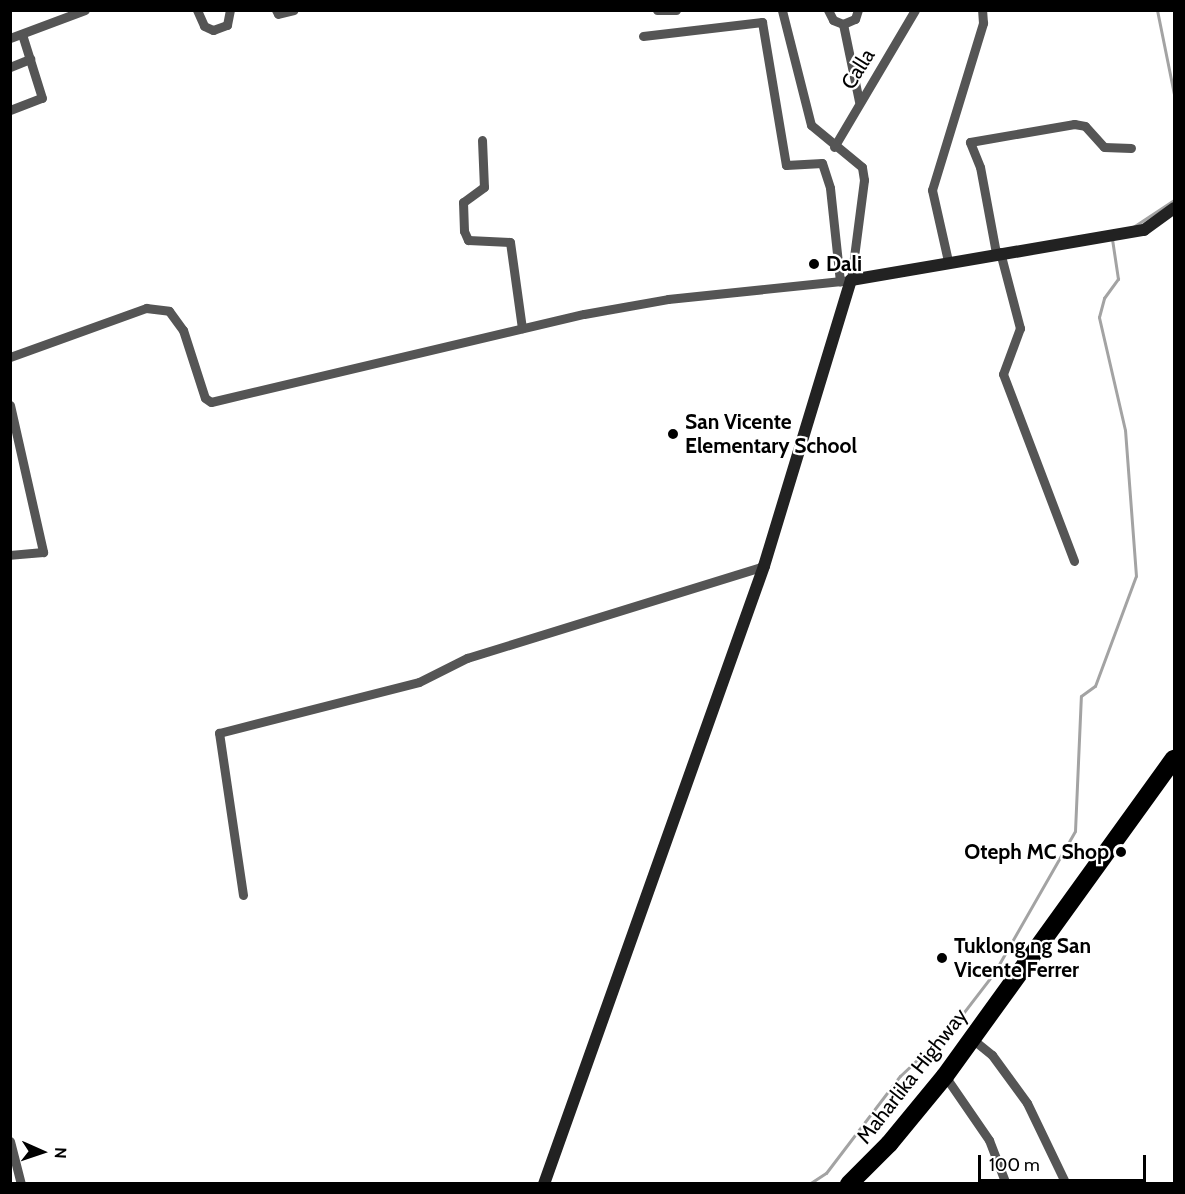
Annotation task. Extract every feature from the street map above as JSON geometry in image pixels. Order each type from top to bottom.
[{"type":"highway","name":"Maharlika Highway","points":[[849,1184],[889,1144],[945,1076],[1174,759]]},
{"type":"street","points":[[10,38],[85,10]]},
{"type":"street","points":[[197,10],[204,26],[213,30],[227,25],[230,10]]},
{"type":"street","points":[[276,10],[278,14],[294,10]]},
{"type":"street","points":[[657,12],[676,10]]},
{"type":"street","points":[[544,1184],[764,566],[846,280],[864,180],[862,167],[834,147],[811,125],[782,10]]},
{"type":"street","points":[[828,10],[833,20],[843,24],[855,19],[858,10]]},
{"type":"street","name":"Calla","points":[[834,147],[859,101],[915,10]]},
{"type":"street","points":[[948,261],[933,190],[983,22],[982,10]]},
{"type":"street","points":[[643,36],[762,22],[786,165],[822,163],[830,188],[846,280]]},
{"type":"street","points":[[843,24],[859,101]]},
{"type":"street","points":[[10,110],[42,98],[22,34]]},
{"type":"street","points":[[10,66],[30,59]]},
{"type":"street","points":[[1074,561],[1003,374],[1020,328],[998,252],[980,167],[970,142],[1074,124],[1085,126],[1104,147],[1131,148]]},
{"type":"street","points":[[482,140],[484,187],[463,202],[465,231],[468,240],[510,242],[522,328]]},
{"type":"street","points":[[10,357],[146,308],[169,311],[183,330],[205,398],[211,402],[522,328],[668,299],[846,280],[998,252],[1144,230],[1174,208]]},
{"type":"street","points":[[10,405],[43,552],[10,555]]},
{"type":"street","points":[[243,895],[219,733],[418,682],[467,658],[764,566]]},
{"type":"street","points":[[971,1038],[992,1055],[1027,1103],[1066,1184]]},
{"type":"street","points":[[945,1076],[989,1140],[1006,1184]]},
{"type":"street","points":[[10,1141],[21,1184]]},
{"type":"waterway","points":[[1157,10],[1174,94]]},
{"type":"waterway","points":[[1133,227],[1174,200]]},
{"type":"waterway","points":[[809,1184],[826,1173],[900,1076],[954,1025],[994,973],[1075,831],[1081,696],[1095,686],[1136,576],[1125,430],[1099,317],[1104,298],[1118,279],[1112,239]]},
{"type":"place","name":"Dali","points":[[814,264]]},
{"type":"place","name":"San Vicente Elementary School","points":[[673,434]]},
{"type":"place","name":"Oteph MC Shop","points":[[1121,852]]},
{"type":"place","name":"Tuklong ng San Vicente Ferrer","points":[[942,958]]}]
